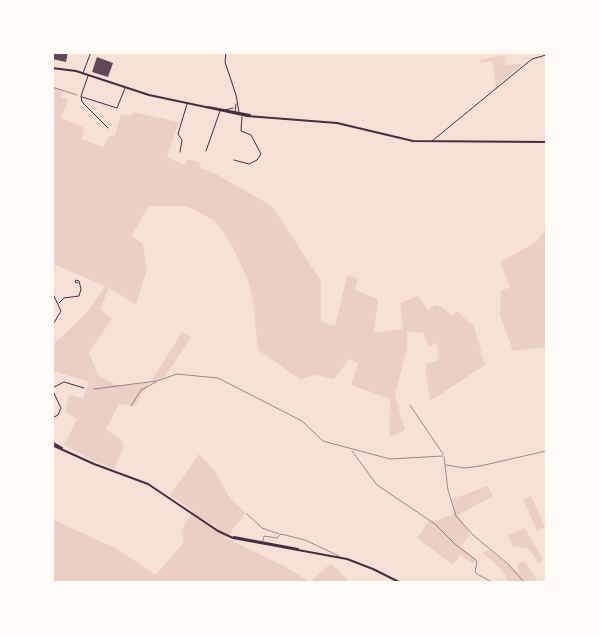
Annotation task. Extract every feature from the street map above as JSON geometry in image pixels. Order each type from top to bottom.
[{"type":"street","points":[[83,74],[91,52]]},
{"type":"street","points":[[226,52],[225,62],[236,101],[235,113]]},
{"type":"street","points":[[432,141],[532,59],[546,56]]},
{"type":"street","points":[[52,68],[88,75],[125,88],[188,104],[235,113]]},
{"type":"street","points":[[88,75],[81,96],[87,109],[108,128]]},
{"type":"street","points":[[81,96],[116,108],[125,88]]},
{"type":"street","points":[[180,152],[182,140],[178,134],[188,104]]},
{"type":"street","points":[[201,106],[242,114],[337,123],[405,140],[546,142]]},
{"type":"street","points":[[224,110],[236,107]]},
{"type":"street","points":[[234,160],[249,164],[257,160],[261,154],[251,135],[241,131],[242,114],[236,107]]},
{"type":"street","points":[[206,151],[220,111]]},
{"type":"street","points":[[58,303],[64,298],[79,296],[81,289],[78,283]]},
{"type":"street","points":[[52,292],[61,311],[52,326]]},
{"type":"street","points":[[52,418],[58,415],[61,408],[52,389],[64,382],[84,388]]},
{"type":"street","points":[[52,443],[68,452],[153,487],[227,536],[340,558],[367,566],[399,582]]},
{"type":"lane","points":[[247,514],[262,528],[305,540],[337,554],[340,558]]},
{"type":"lane","points":[[262,543],[264,536],[277,538],[281,534]]},
{"type":"path","points":[[52,87],[81,96]]},
{"type":"path","points":[[131,406],[141,390],[157,381],[176,374],[218,378],[302,421],[323,441],[390,459],[444,456]]},
{"type":"path","points":[[94,389],[157,381]]},
{"type":"path","points":[[410,405],[444,456],[450,496],[460,522],[508,564],[524,582]]},
{"type":"path","points":[[351,450],[357,455],[377,485],[435,524],[455,544],[477,561],[476,574],[492,582]]},
{"type":"path","points":[[446,465],[466,468],[546,451]]},
{"type":"shaded area","points":[[504,55],[505,65],[523,64],[496,86],[492,61],[481,63],[480,60]]},
{"type":"shaded area","points":[[53,87],[63,91],[61,97],[68,100],[61,118],[84,128],[82,139],[103,147],[108,137],[115,135],[121,114],[131,116],[133,112],[179,122],[167,157],[185,165],[187,159],[201,163],[200,168],[216,174],[272,206],[321,281],[321,322],[335,326],[347,276],[358,278],[355,290],[378,299],[374,333],[403,329],[400,303],[418,296],[428,310],[435,305],[441,306],[452,316],[456,311],[474,326],[485,365],[430,401],[425,364],[438,361],[437,343],[429,347],[423,333],[407,331],[407,348],[395,395],[405,430],[389,437],[390,399],[351,385],[358,363],[349,359],[334,379],[315,375],[300,379],[258,350],[253,301],[248,280],[231,244],[214,220],[186,206],[149,206],[131,236],[143,244],[147,269],[136,305],[109,288],[100,309],[112,319],[89,352],[97,374],[108,381],[121,386],[148,383],[148,386],[134,406],[119,404],[106,430],[120,438],[124,445],[115,469],[90,459],[64,445],[77,419],[65,412],[69,395],[83,398],[89,382],[53,371],[53,345],[89,310],[105,286],[53,264]]},
{"type":"shaded area","points":[[546,229],[546,347],[513,351],[500,315],[501,291],[510,287],[500,262],[536,242]]},
{"type":"shaded area","points":[[182,332],[191,337],[165,377],[150,383]]},
{"type":"shaded area","points":[[199,454],[214,470],[230,498],[246,513],[226,538],[284,566],[310,582],[53,582],[52,519],[117,549],[156,575],[184,542],[181,531],[193,511],[170,495]]},
{"type":"shaded area","points":[[488,486],[493,496],[458,515],[470,535],[460,547],[476,559],[473,564],[460,555],[453,565],[417,538],[429,521],[452,515],[455,510],[452,499]]},
{"type":"shaded area","points":[[531,496],[545,527],[537,531],[523,499]]},
{"type":"shaded area","points":[[525,528],[543,560],[538,563],[529,549],[512,546],[508,535]]},
{"type":"shaded area","points":[[488,549],[518,573],[518,563],[525,561],[538,582],[509,582],[502,570],[483,553]]},
{"type":"shaded area","points":[[331,563],[350,582],[310,582]]},
{"type":"building","points":[[52,52],[68,52],[66,62],[52,59]]},
{"type":"building","points":[[97,57],[113,63],[108,77],[92,72]]}]
